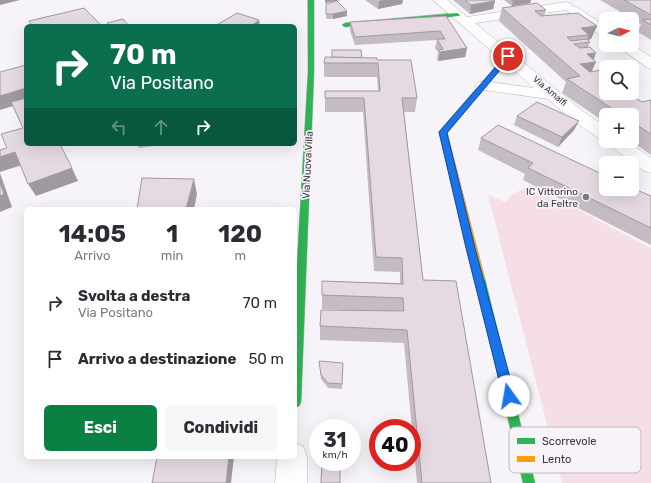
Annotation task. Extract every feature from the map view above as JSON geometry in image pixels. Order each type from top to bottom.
[{"type":"street","name":"Via Nuova Villa","points":[[297,361],[311,72],[311,0]]},
{"type":"street","name":"Via Amalfi","points":[[439,0],[508,56],[578,116],[599,130]]},
{"type":"street","points":[[345,25],[461,18],[562,3],[599,28]]},
{"type":"street","points":[[633,52],[651,64]]},
{"type":"street","points":[[508,56],[443,132],[516,427]]},
{"type":"street","points":[[483,86],[554,95]]},
{"type":"street","points":[[625,148],[651,167]]},
{"type":"street","points":[[291,483],[292,459]]},
{"type":"street","points":[[527,473],[529,483]]},
{"type":"shaded area","points":[[531,185],[651,248],[651,483],[562,483],[559,473],[641,473],[641,427],[548,427],[488,195],[505,202],[512,195]]},
{"type":"building","points":[[465,0],[494,0],[495,1],[471,5]]},
{"type":"building","points":[[624,0],[651,0],[651,15]]},
{"type":"building","points":[[337,1],[347,11],[326,14],[326,4]]},
{"type":"building","points":[[537,3],[546,10],[535,11],[541,16],[578,13],[597,26],[581,28],[589,35],[567,37],[571,41],[587,39],[590,42],[574,44],[580,48],[590,47],[596,53],[587,54],[596,62],[580,64],[590,72],[599,70],[599,100],[567,79],[580,76],[502,8]]},
{"type":"building","points":[[84,8],[100,24],[31,24],[29,21]]},
{"type":"building","points":[[237,13],[259,20],[254,24],[218,24]]},
{"type":"building","points":[[446,16],[467,48],[440,52],[438,50],[443,49],[437,39],[445,39],[440,31],[355,37],[350,22]]},
{"type":"building","points":[[123,19],[127,24],[108,24],[107,23]]},
{"type":"building","points":[[651,19],[651,25],[643,20]]},
{"type":"building","points":[[332,50],[361,50],[362,58],[332,57]]},
{"type":"building","points":[[325,57],[411,60],[417,98],[402,98],[423,280],[456,281],[491,483],[422,483],[421,419],[416,419],[407,330],[320,326],[321,310],[404,311],[403,298],[322,295],[322,281],[403,284],[402,258],[376,257],[364,98],[325,98],[325,91],[380,91],[378,63],[324,63]]},
{"type":"building","points":[[24,66],[24,89],[0,96],[0,72]]},
{"type":"building","points":[[24,99],[24,146],[61,146],[72,168],[28,184],[15,152],[0,157],[0,150],[7,148],[1,134],[23,128],[11,102]]},
{"type":"building","points":[[599,100],[639,100],[642,102],[651,100],[651,134],[639,126],[639,108],[611,108]]},
{"type":"building","points":[[537,102],[579,121],[562,137],[517,116]]},
{"type":"building","points":[[498,125],[599,173],[599,196],[639,196],[639,191],[651,196],[651,228],[528,168],[533,163],[481,138]]},
{"type":"building","points":[[142,178],[194,179],[187,207],[137,207]]},
{"type":"building","points":[[0,182],[4,194],[0,196]]},
{"type":"building","points":[[319,361],[343,363],[342,384],[328,383],[321,375]]},
{"type":"building","points":[[157,459],[229,459],[226,483],[152,483]]},
{"type":"building","points":[[322,471],[340,471],[340,483],[321,483]]},
{"type":"traffic: fast","points":[[297,361],[311,72],[311,0]]},
{"type":"traffic: fast","points":[[345,25],[457,15]]},
{"type":"traffic: fast","points":[[480,279],[516,427]]},
{"type":"traffic: fast","points":[[527,473],[529,483]]},
{"type":"traffic: slow","points":[[480,279],[443,132],[508,56]]},
{"type":"place","name":"IC Vittorino da Feltre","points":[[586,197]]},
{"type":"route","points":[[508,56],[443,132],[509,396]]}]
